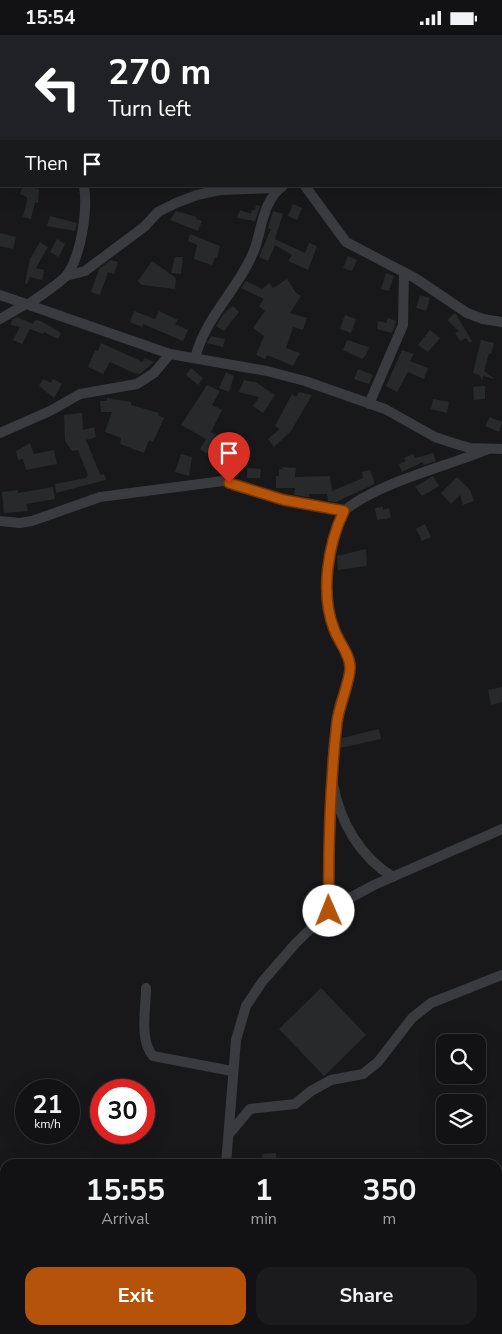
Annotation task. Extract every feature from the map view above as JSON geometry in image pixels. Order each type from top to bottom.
[{"type":"street","points":[[66,276],[78,245],[85,219],[84,187]]},
{"type":"street","points":[[0,319],[27,304],[66,276],[85,271],[144,227],[158,213],[176,203],[220,190],[281,187]]},
{"type":"street","points":[[195,358],[208,323],[233,288],[252,254],[266,209],[281,187]]},
{"type":"street","points":[[306,187],[346,242],[404,272],[467,313],[502,322]]},
{"type":"street","points":[[369,404],[403,325],[404,272]]},
{"type":"street","points":[[0,295],[170,354],[284,375],[369,404],[398,416],[435,437],[470,448],[502,449]]},
{"type":"street","points":[[0,433],[50,411],[80,394],[137,385],[154,373],[170,354]]},
{"type":"street","points":[[329,911],[328,867],[339,709],[350,669],[332,622],[327,601],[334,537],[344,511],[356,501],[487,449]]},
{"type":"street","points":[[0,521],[26,523],[109,495],[223,481],[284,500],[344,511]]},
{"type":"street","points":[[333,782],[339,805],[355,841],[371,861],[393,877]]},
{"type":"street","points":[[226,1159],[232,1071],[240,1021],[253,994],[284,955],[329,911],[360,892],[502,829]]},
{"type":"street","points":[[229,1134],[250,1109],[296,1104],[311,1091],[331,1080],[362,1074],[378,1062],[404,1027],[430,1003],[502,975]]},
{"type":"street","points":[[146,988],[146,1036],[147,1045],[153,1056],[232,1071]]},
{"type":"building","points":[[23,187],[39,189],[38,203],[35,202],[31,219],[23,217],[27,197],[20,194]]},
{"type":"building","points":[[293,204],[302,208],[297,220],[288,216]]},
{"type":"building","points":[[256,205],[260,206],[255,221],[237,218],[240,210],[251,214],[252,210],[255,210]]},
{"type":"building","points":[[176,211],[197,217],[196,219],[202,221],[198,231],[170,220]]},
{"type":"building","points":[[273,211],[283,214],[275,239],[305,253],[309,243],[317,246],[308,270],[288,261],[292,255],[275,245],[268,261],[259,257],[271,229],[268,228]]},
{"type":"building","points":[[50,216],[77,223],[75,231],[47,226]]},
{"type":"building","points":[[0,233],[16,237],[13,249],[0,246]]},
{"type":"building","points":[[190,234],[220,246],[217,258],[215,257],[212,265],[194,259],[197,245],[188,241]]},
{"type":"building","points":[[57,239],[65,244],[59,257],[50,252]]},
{"type":"building","points":[[40,242],[48,247],[36,268],[44,270],[42,280],[30,277],[27,284],[25,283],[30,259]]},
{"type":"building","points":[[348,256],[357,260],[352,271],[343,268]]},
{"type":"building","points":[[175,257],[183,257],[181,274],[171,273]]},
{"type":"building","points":[[111,260],[118,262],[114,274],[108,272],[100,295],[91,292],[99,269]]},
{"type":"building","points":[[152,261],[176,278],[175,289],[142,285],[138,281]]},
{"type":"building","points":[[386,273],[394,276],[389,291],[381,289]]},
{"type":"building","points":[[287,279],[296,293],[301,296],[290,313],[307,318],[303,330],[293,327],[286,348],[300,353],[293,366],[267,355],[265,359],[256,355],[264,336],[253,328],[265,311],[259,306],[264,299],[241,288],[246,281],[262,289],[269,283],[273,288]]},
{"type":"building","points":[[420,295],[430,298],[426,311],[416,308]]},
{"type":"building","points":[[233,306],[239,312],[224,331],[216,326],[224,313]]},
{"type":"building","points":[[134,311],[155,319],[159,311],[178,320],[175,324],[188,330],[183,341],[143,324],[142,327],[130,322]]},
{"type":"building","points":[[455,313],[472,341],[470,343],[466,338],[460,341],[455,333],[459,331],[447,320]]},
{"type":"building","points":[[345,315],[356,319],[351,333],[340,329]]},
{"type":"building","points":[[17,317],[33,324],[35,320],[41,321],[61,333],[58,339],[44,332],[43,334],[30,329],[22,344],[13,340],[20,327],[11,325],[12,320]]},
{"type":"building","points":[[388,318],[396,321],[392,333],[377,329],[378,321],[386,323]]},
{"type":"building","points":[[430,330],[440,338],[428,352],[418,345]]},
{"type":"building","points":[[211,336],[225,339],[223,347],[207,343]]},
{"type":"building","points":[[347,340],[369,347],[362,359],[343,350]]},
{"type":"building","points":[[481,340],[494,343],[484,371],[495,379],[483,376],[482,380],[479,375],[473,373]]},
{"type":"building","points":[[101,343],[143,362],[144,358],[154,362],[140,374],[110,362],[103,374],[88,367],[95,350],[98,351]]},
{"type":"building","points":[[402,350],[414,354],[410,361],[428,368],[424,379],[408,372],[397,392],[386,386]]},
{"type":"building","points":[[191,368],[203,378],[198,385],[186,375]]},
{"type":"building","points":[[358,369],[373,375],[369,384],[354,379]]},
{"type":"building","points":[[226,372],[234,376],[229,392],[219,388]]},
{"type":"building","points":[[43,379],[51,383],[53,379],[62,384],[54,398],[39,386]]},
{"type":"building","points":[[244,380],[254,381],[275,395],[263,413],[253,406],[259,397],[239,392]]},
{"type":"building","points":[[207,385],[220,391],[212,405],[222,410],[211,432],[218,436],[207,454],[200,449],[206,439],[181,425]]},
{"type":"building","points":[[485,386],[485,399],[474,400],[473,387]]},
{"type":"building","points":[[299,392],[312,395],[291,431],[274,447],[268,439],[280,429],[275,426],[292,394],[296,397]]},
{"type":"building","points":[[107,398],[131,402],[131,405],[159,413],[158,415],[164,418],[153,442],[149,440],[144,453],[120,444],[121,438],[105,432],[112,412],[101,412],[100,401],[107,401]]},
{"type":"building","points":[[433,399],[449,402],[447,413],[431,409]]},
{"type":"building","points":[[82,413],[83,430],[94,427],[96,437],[86,440],[99,472],[101,475],[104,474],[106,480],[56,493],[55,484],[86,478],[88,475],[78,450],[72,451],[65,441],[64,415]]},
{"type":"building","points":[[490,417],[502,422],[499,432],[485,426]]},
{"type":"building","points":[[30,443],[34,454],[54,450],[57,464],[26,470],[23,459],[18,460],[16,451]]},
{"type":"building","points":[[433,453],[436,461],[424,465],[423,462],[402,472],[399,464],[406,461],[404,458],[413,454],[415,458]]},
{"type":"building","points":[[181,454],[192,457],[189,476],[175,472]]},
{"type":"building","points":[[281,467],[296,468],[295,477],[330,476],[332,491],[363,478],[362,472],[370,470],[375,484],[336,502],[328,501],[327,494],[309,494],[309,497],[294,495],[295,488],[276,488],[276,476],[279,476],[279,469],[283,469]]},
{"type":"building","points":[[247,468],[261,469],[260,478],[247,478]]},
{"type":"building","points":[[433,476],[439,486],[422,496],[415,487]]},
{"type":"building","points":[[457,477],[470,490],[474,501],[463,505],[460,495],[451,504],[441,493]]},
{"type":"building","points":[[53,487],[55,499],[26,504],[28,511],[4,513],[2,492],[18,490],[18,493]]},
{"type":"building","points":[[383,507],[383,510],[389,508],[391,518],[377,520],[375,508]]},
{"type":"building","points":[[425,524],[431,537],[422,541],[416,529]]},
{"type":"building","points":[[366,549],[367,566],[338,570],[337,556]]},
{"type":"building","points":[[502,687],[502,702],[491,705],[488,690]]},
{"type":"building","points":[[379,729],[381,739],[340,748],[342,738]]},
{"type":"building","points":[[321,988],[366,1035],[324,1076],[279,1029]]},
{"type":"building","points":[[276,1153],[276,1159],[262,1159],[262,1154]]},
{"type":"route","points":[[229,483],[284,500],[344,511],[337,524],[331,550],[327,601],[334,631],[350,663],[349,675],[339,709],[335,738],[328,867],[329,911]]}]
